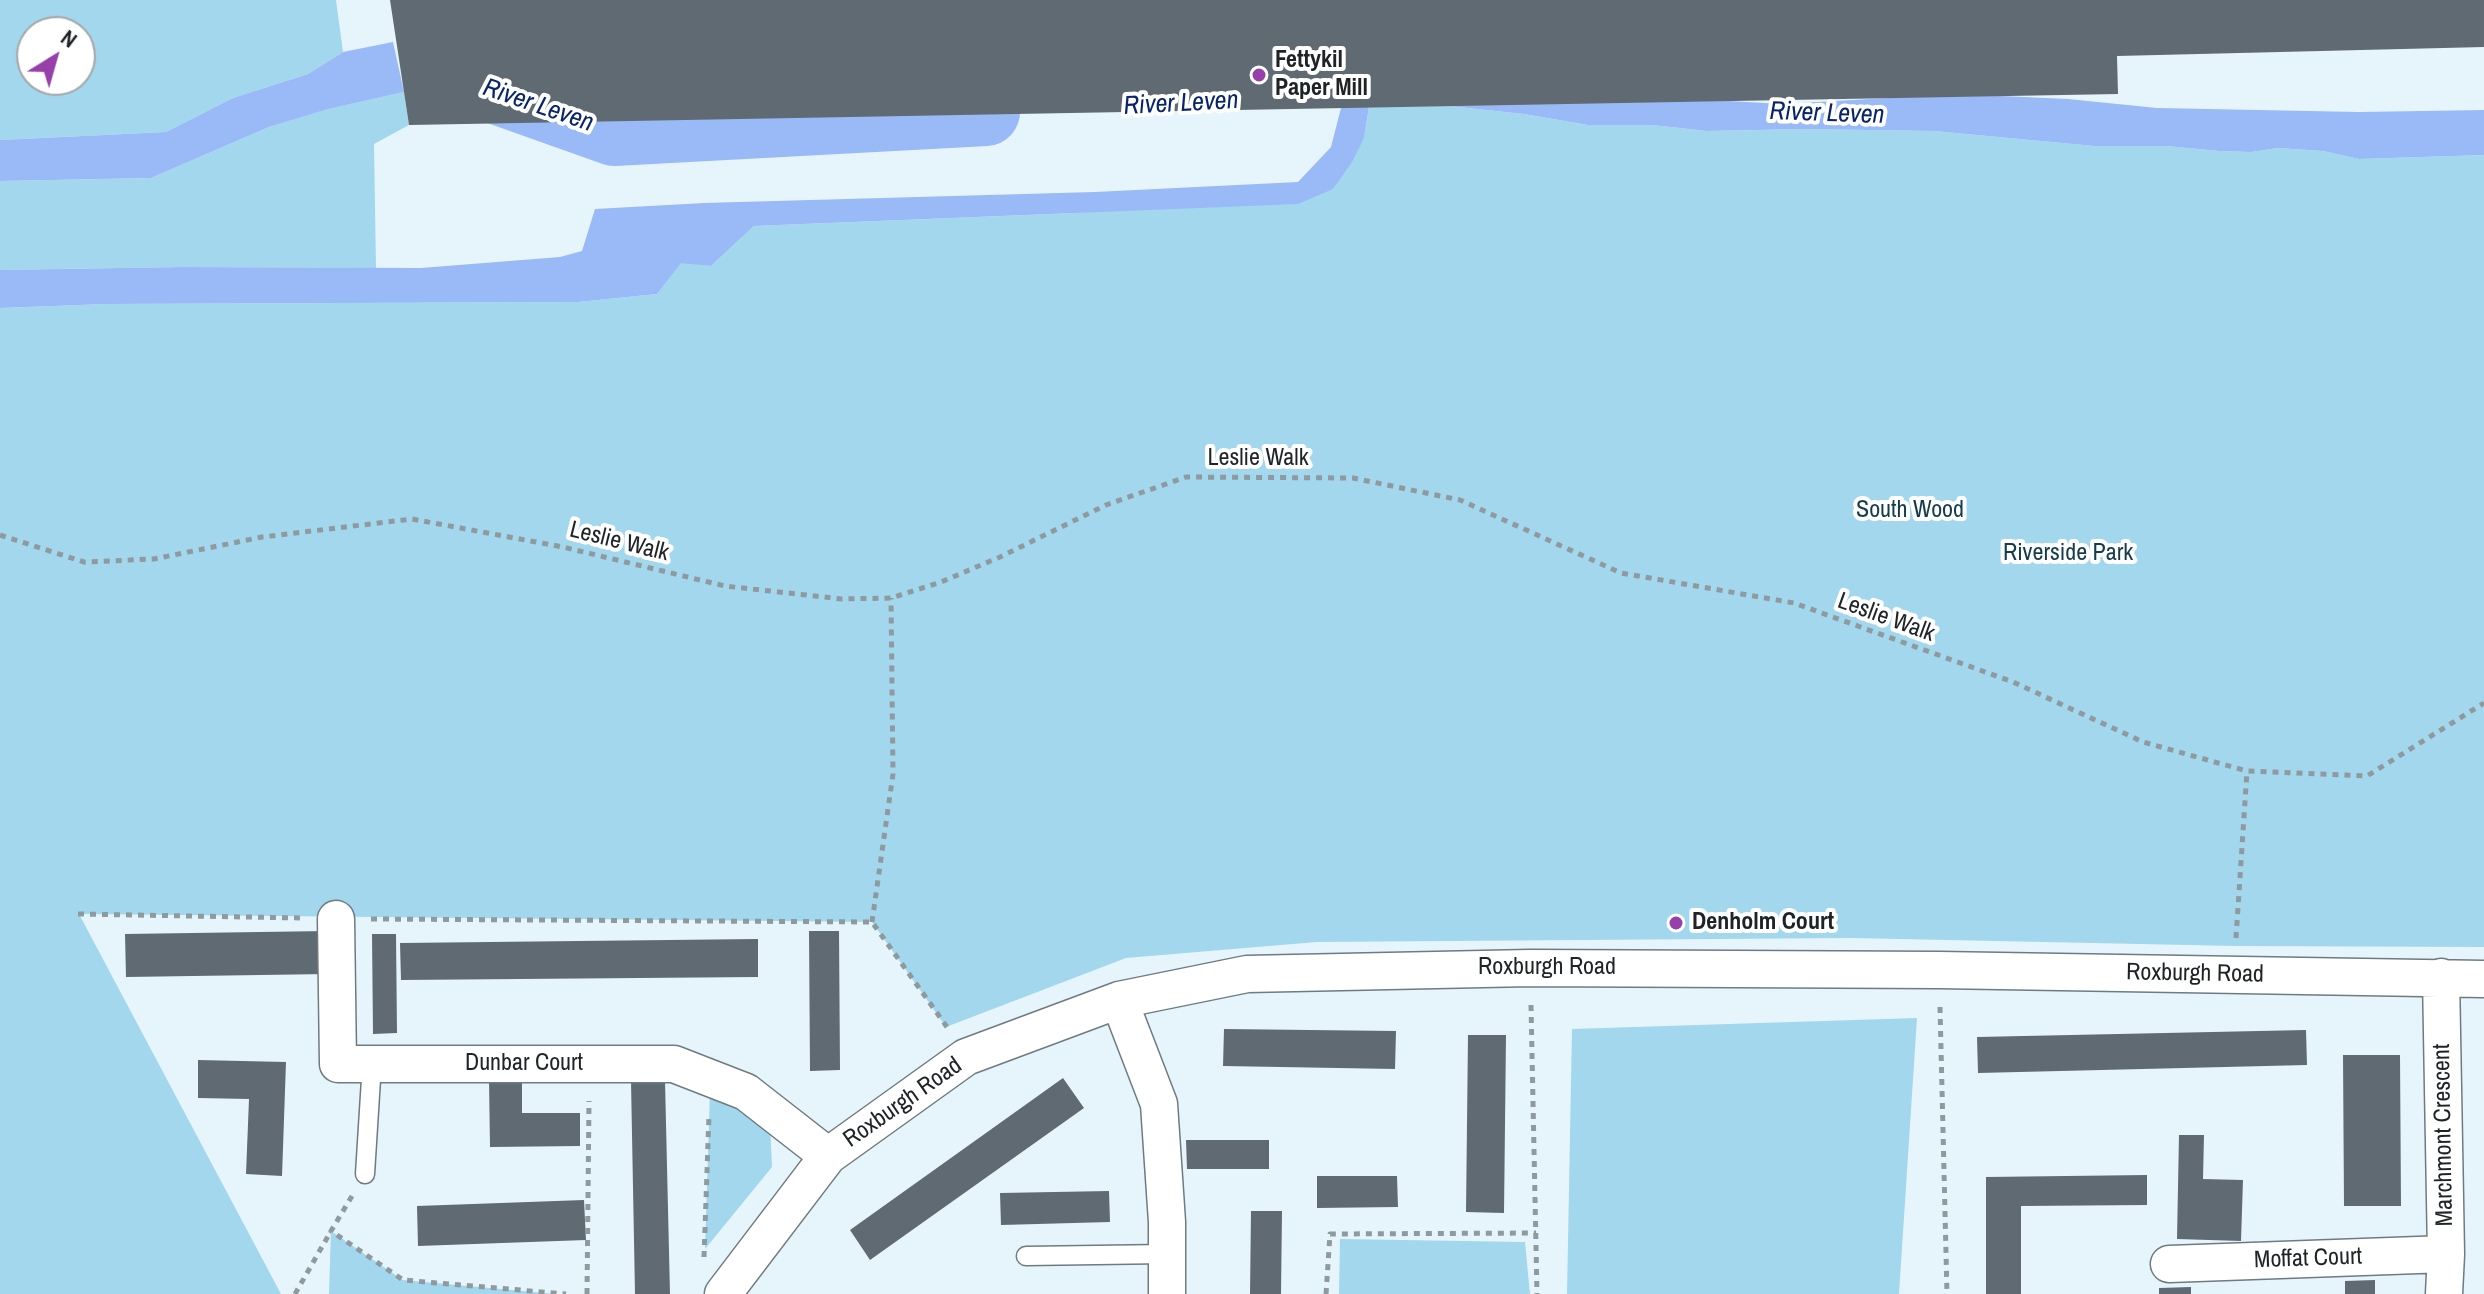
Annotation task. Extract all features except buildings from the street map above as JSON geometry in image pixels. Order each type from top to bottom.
[{"type":"street","name":"Dunbar Court","points":[[336,919],[338,1064],[674,1064],[746,1092],[828,1156]]},
{"type":"street","name":"Roxburgh Road","points":[[723,1294],[828,1156],[966,1057],[1119,1000],[1247,974],[1530,968],[1939,970],[2484,979]]},
{"type":"street","name":"Marchmont Crescent","points":[[2441,977],[2444,1294]]},
{"type":"street","points":[[1119,1000],[1159,1104],[1167,1294]]},
{"type":"street","name":"Moffat Court","points":[[2169,1264],[2446,1254]]},
{"type":"lane","points":[[365,1174],[372,1063]]},
{"type":"lane","points":[[1026,1256],[1167,1254]]},
{"type":"path","name":"Leslie Walk","points":[[0,535],[84,562],[154,559],[262,537],[412,519],[563,547],[725,586],[842,599],[891,598],[941,582],[1000,557],[1106,505],[1186,477],[1353,478],[1460,500],[1621,573],[1794,603],[2013,682],[2143,742],[2247,771],[2367,776],[2484,703]]},
{"type":"path","points":[[891,598],[893,774],[872,922],[966,1057]]},
{"type":"path","points":[[2234,975],[2247,771]]},
{"type":"path","points":[[78,914],[336,919],[872,922]]},
{"type":"path","points":[[1530,968],[1537,1294]]},
{"type":"path","points":[[1939,970],[1947,1294]]},
{"type":"path","points":[[587,1294],[590,1064]]},
{"type":"path","points":[[704,1264],[710,1078]]},
{"type":"path","points":[[295,1294],[365,1174]]},
{"type":"path","points":[[331,1231],[403,1280],[566,1294]]},
{"type":"path","points":[[1326,1294],[1330,1234],[1536,1233]]},
{"type":"green space","points":[[0,0],[336,0],[343,52],[308,74],[233,98],[166,132],[0,140]]},
{"type":"green space","points":[[404,92],[409,125],[374,144],[376,268],[0,270],[0,181],[151,178],[269,127],[327,109]]},
{"type":"green space","name":"South Wood","points":[[1370,100],[1524,114],[1588,125],[1652,125],[1707,131],[1934,131],[2094,146],[2166,146],[2251,152],[2278,148],[2323,151],[2359,159],[2484,155],[2484,947],[2236,946],[1851,938],[1317,942],[1126,958],[946,1027],[872,922],[79,914],[281,1294],[0,1294],[0,308],[106,304],[578,302],[657,294],[681,262],[711,266],[754,226],[1076,213],[1333,189],[1364,138]]},
{"type":"green space","points":[[1917,1018],[1899,1294],[1567,1294],[1572,1029]]},
{"type":"green space","points":[[710,1090],[770,1123],[772,1167],[705,1249]]},
{"type":"green space","points":[[331,1231],[403,1280],[555,1294],[329,1294]]},
{"type":"green space","points":[[1340,1239],[1525,1242],[1530,1294],[1339,1294]]},
{"type":"water","points":[[393,42],[404,92],[328,109],[269,127],[151,178],[0,181],[0,140],[166,132],[233,98],[308,74],[343,52]]},
{"type":"water","points":[[1332,62],[1624,95],[1782,104],[1958,94],[2068,99],[2157,108],[2359,112],[2484,110],[2484,155],[2359,159],[2323,151],[2278,148],[2251,152],[2166,146],[2094,146],[1934,131],[1707,131],[1652,125],[1588,125],[1524,114],[1370,100],[1364,138],[1352,162],[1333,189],[1298,204],[754,226],[711,266],[681,263],[657,294],[578,302],[106,304],[0,308],[0,270],[421,268],[560,257],[582,251],[595,209],[1298,182],[1331,147],[1341,108]]},
{"type":"waterway","name":"River Leven","points":[[496,90],[614,132],[986,112]]},
{"type":"place","name":"Fettykil Paper Mill","points":[[1259,75]]},
{"type":"place","name":"Denholm Court","points":[[1676,923]]},
{"type":"park label","name":"Riverside Park","points":[[2068,554]]}]
